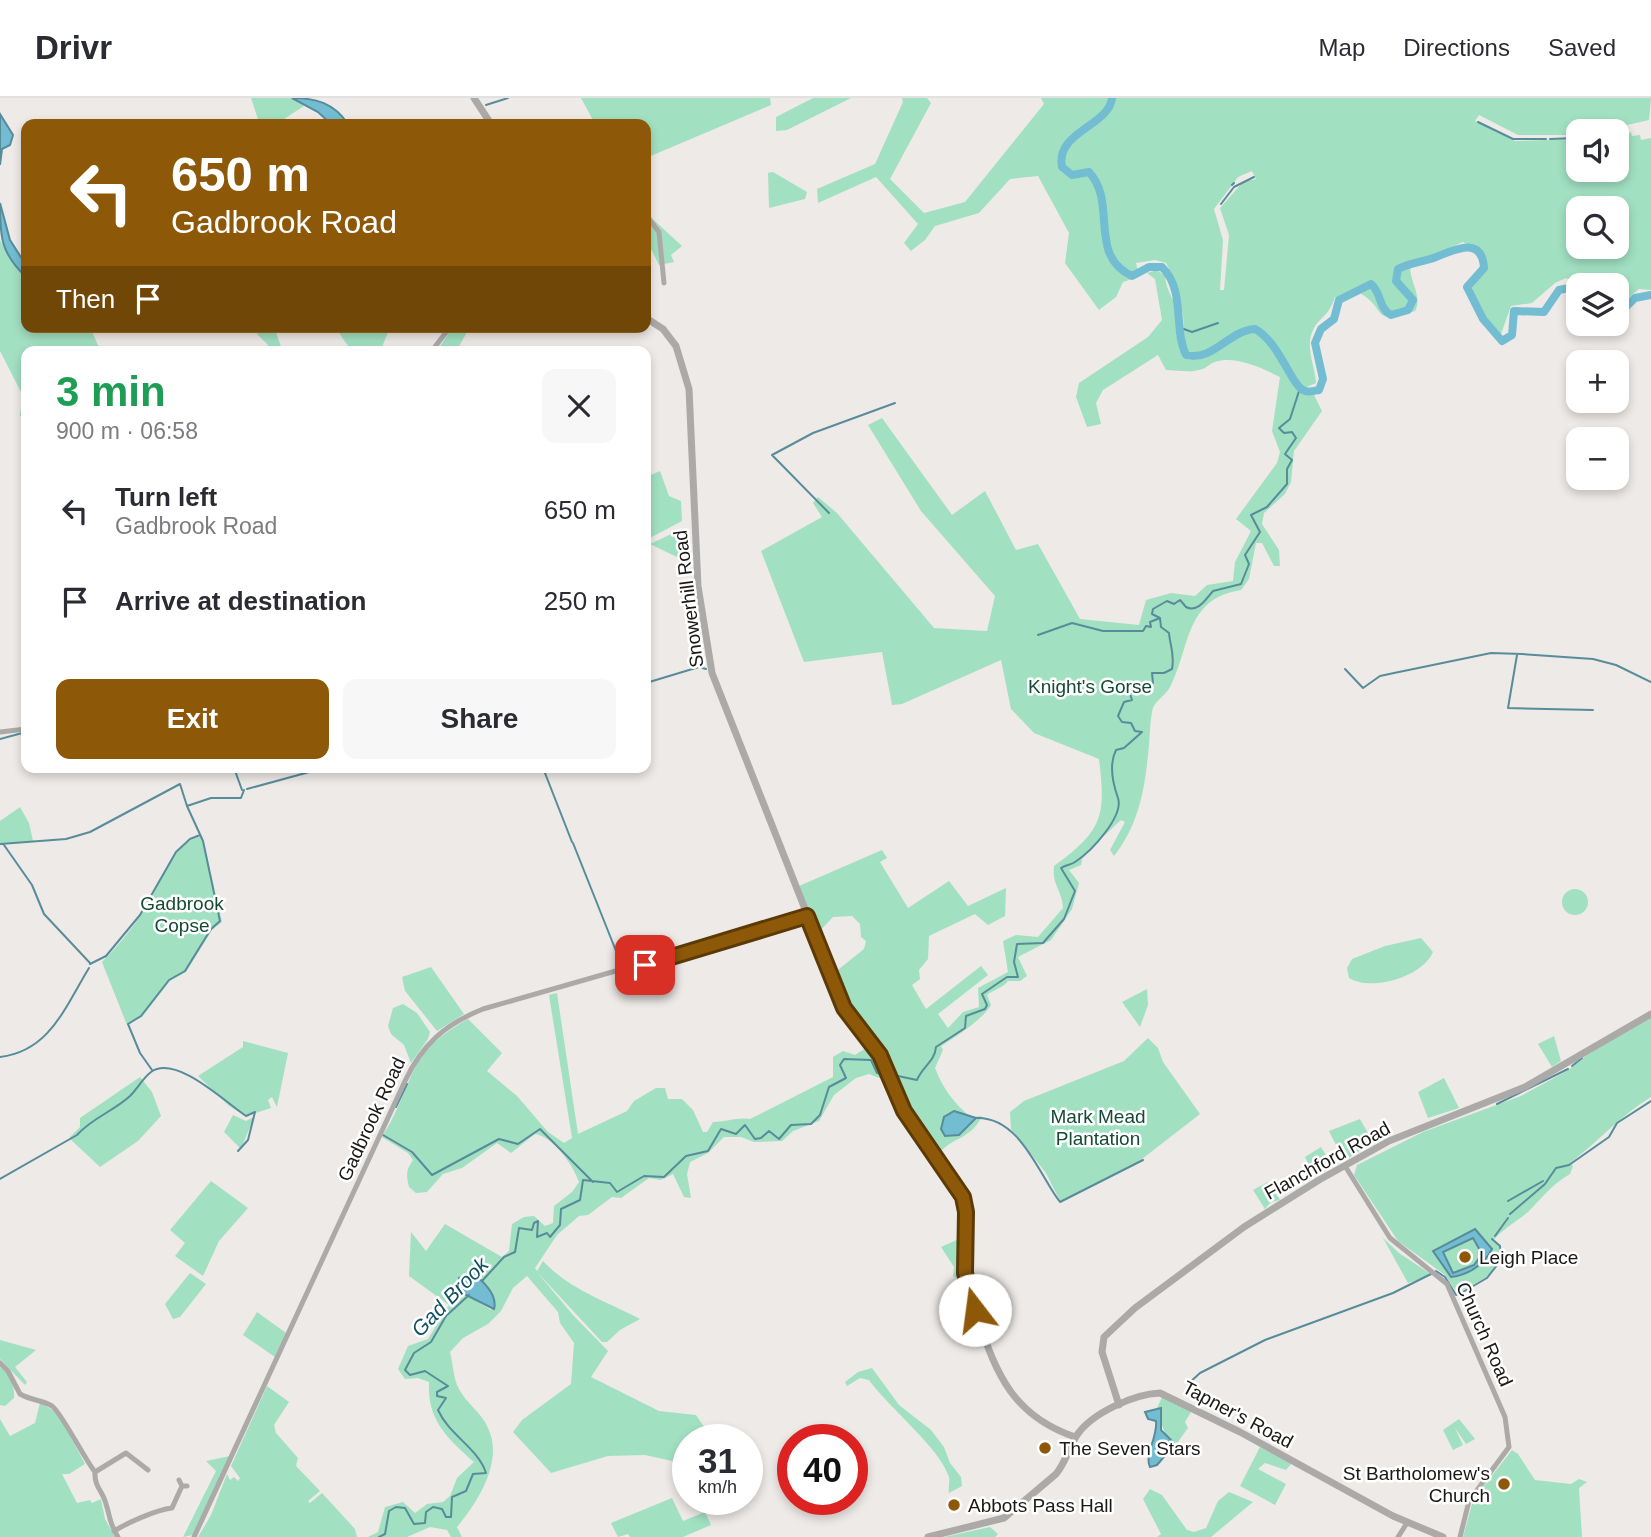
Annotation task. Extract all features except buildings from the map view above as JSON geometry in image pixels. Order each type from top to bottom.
[{"type":"street","points":[[474,98],[488,119]]},
{"type":"street","points":[[651,220],[660,232],[664,283]]},
{"type":"street","name":"Snowerhill Road","points":[[651,321],[663,329],[676,346],[689,388],[697,573],[707,655],[807,916]]},
{"type":"street","points":[[0,732],[21,730]]},
{"type":"street","points":[[807,916],[844,1008],[880,1055],[904,1111],[963,1197],[966,1212],[965,1273],[994,1367],[1009,1389],[1043,1422],[1076,1437],[1062,1467],[1004,1518],[928,1537]]},
{"type":"street","name":"Gadbrook Road","points":[[194,1537],[399,1093],[424,1046],[458,1021],[483,1009],[807,916]]},
{"type":"street","name":"Flanchford Road","points":[[1119,1405],[1101,1347],[1108,1333],[1244,1227],[1389,1141],[1525,1087],[1651,1014]]},
{"type":"street","name":"Church Road","points":[[1345,1166],[1390,1238],[1447,1284],[1505,1417],[1509,1447],[1469,1501],[1460,1537]]},
{"type":"street","points":[[0,1363],[8,1371],[20,1394],[50,1404],[57,1410],[81,1456],[95,1472],[94,1483],[106,1504],[107,1518],[116,1534],[154,1510],[172,1507],[183,1484]]},
{"type":"street","name":"Tapner's Road","points":[[1076,1437],[1087,1425],[1119,1405],[1151,1393],[1167,1394],[1407,1523],[1443,1537]]},
{"type":"street","points":[[95,1472],[126,1453],[148,1470]]},
{"type":"street","points":[[1398,1537],[1407,1523]]},
{"type":"green space","points":[[251,98],[292,98],[304,106],[284,119],[258,119]]},
{"type":"green space","points":[[581,98],[770,98],[771,105],[651,156],[651,119],[592,119]]},
{"type":"green space","points":[[813,98],[851,98],[787,130],[776,131],[776,117]]},
{"type":"green space","points":[[902,98],[927,98],[931,103],[890,179],[924,213],[965,202],[1044,104],[1041,98],[1651,98],[1649,120],[1629,125],[1629,119],[1566,119],[1566,135],[1518,135],[1479,115],[1475,121],[1515,141],[1566,139],[1566,182],[1629,182],[1629,132],[1632,136],[1640,135],[1641,140],[1651,138],[1651,290],[1639,289],[1629,298],[1629,273],[1566,273],[1566,278],[1555,283],[1532,303],[1511,306],[1501,334],[1483,313],[1472,287],[1487,265],[1484,255],[1463,242],[1430,257],[1411,260],[1411,274],[1417,299],[1415,311],[1385,316],[1360,293],[1343,302],[1335,297],[1311,335],[1310,349],[1316,383],[1304,388],[1283,355],[1260,329],[1241,330],[1207,350],[1189,353],[1184,340],[1179,296],[1166,263],[1155,260],[1136,263],[1139,277],[1123,282],[1116,297],[1099,310],[1065,263],[1069,233],[1038,176],[1010,179],[979,213],[935,226],[925,240],[911,251],[904,243],[918,224],[876,177],[818,203],[817,189],[875,164],[903,102]],"holes":[[[1252,171],[1256,179],[1243,182],[1220,208],[1229,235],[1224,290],[1220,290],[1223,240],[1214,209],[1238,177]]]},
{"type":"green space","points":[[773,172],[807,192],[805,199],[769,208],[768,173]]},
{"type":"green space","points":[[651,218],[682,246],[671,255],[674,262],[659,265],[651,249]]},
{"type":"green space","points":[[0,240],[10,259],[21,271],[21,333],[93,333],[98,346],[21,346],[21,392],[0,351]]},
{"type":"green space","name":"Knight's Gorse","points":[[1157,270],[1165,276],[1174,303],[1183,358],[1203,358],[1239,337],[1259,333],[1302,393],[1313,393],[1322,411],[1294,451],[1291,482],[1285,494],[1264,513],[1262,524],[1279,550],[1280,566],[1274,566],[1262,543],[1256,543],[1249,579],[1241,590],[1222,595],[1209,603],[1199,614],[1170,687],[1153,708],[1140,804],[1123,843],[1114,856],[1110,850],[1125,822],[1121,820],[1083,855],[1081,865],[1069,870],[1079,883],[1072,909],[1051,940],[1018,957],[1027,976],[1020,981],[1008,981],[987,995],[991,1005],[982,1016],[941,1046],[943,1050],[935,1068],[945,1089],[971,1117],[982,1116],[972,1130],[949,1144],[939,1154],[899,1095],[879,1047],[851,1013],[834,973],[864,949],[866,941],[861,937],[860,924],[852,916],[833,917],[818,933],[799,886],[882,850],[887,858],[880,862],[908,908],[949,881],[968,906],[1006,888],[1005,916],[988,925],[975,914],[929,936],[928,959],[919,970],[920,979],[912,985],[926,1009],[981,966],[988,975],[938,1014],[948,1028],[963,1012],[979,1007],[978,988],[1008,972],[1003,941],[1016,935],[1038,937],[1063,908],[1054,878],[1054,866],[1083,842],[1098,820],[1102,795],[1099,759],[1034,733],[1011,709],[1001,660],[902,704],[892,705],[882,652],[804,662],[761,551],[822,517],[813,503],[818,497],[837,513],[934,628],[987,631],[995,596],[921,511],[868,425],[882,418],[952,515],[985,491],[1016,550],[1038,544],[1080,619],[1139,625],[1146,600],[1171,593],[1195,596],[1207,585],[1233,581],[1235,562],[1251,531],[1236,519],[1277,463],[1280,452],[1272,431],[1280,377],[1248,363],[1231,360],[1215,362],[1195,371],[1166,370],[1158,355],[1103,390],[1096,403],[1101,424],[1087,427],[1076,397],[1079,383],[1148,337],[1162,320],[1155,279],[1147,273]]},
{"type":"green space","points":[[276,333],[281,346],[268,346],[257,334]]},
{"type":"green space","points":[[340,333],[388,333],[382,346],[349,346]]},
{"type":"green space","points":[[449,333],[466,333],[459,346],[440,346]]},
{"type":"green space","points":[[660,471],[669,496],[681,501],[682,521],[651,537],[651,475]]},
{"type":"green space","points":[[682,529],[679,558],[651,544]]},
{"type":"green space","points":[[20,807],[29,823],[33,841],[0,843],[0,821]]},
{"type":"green space","name":"Gadbrook Copse","points":[[202,836],[222,922],[212,930],[186,972],[170,981],[142,1017],[127,1025],[102,962],[143,912],[174,857],[191,840]]},
{"type":"green space","points":[[1575,889],[1585,892],[1588,902],[1585,912],[1575,915],[1565,912],[1562,902],[1565,892]]},
{"type":"green space","points":[[1421,938],[1433,952],[1427,961],[1408,975],[1383,983],[1359,982],[1349,978],[1347,968],[1352,959],[1385,946]]},
{"type":"green space","points":[[431,967],[464,1014],[437,1031],[405,991],[402,977]]},
{"type":"green space","points":[[1147,989],[1148,1005],[1140,1027],[1122,1002]]},
{"type":"green space","points":[[557,993],[578,1134],[627,1111],[634,1101],[656,1088],[665,1088],[668,1099],[682,1099],[693,1110],[703,1132],[707,1132],[713,1122],[750,1119],[833,1077],[833,1057],[843,1051],[855,1055],[869,1046],[883,1064],[887,1081],[869,1074],[856,1078],[834,1095],[819,1121],[793,1131],[782,1141],[754,1142],[741,1137],[724,1137],[708,1153],[690,1162],[687,1174],[691,1198],[684,1197],[673,1174],[661,1180],[649,1178],[621,1198],[612,1197],[588,1215],[579,1216],[557,1235],[535,1268],[537,1271],[543,1261],[565,1280],[640,1319],[620,1330],[607,1342],[602,1342],[537,1272],[608,1351],[591,1377],[659,1411],[696,1415],[702,1424],[672,1424],[672,1461],[645,1455],[608,1456],[551,1473],[513,1432],[522,1420],[571,1384],[574,1343],[560,1323],[558,1312],[527,1276],[513,1288],[501,1311],[488,1324],[463,1338],[450,1352],[459,1389],[488,1428],[493,1454],[491,1467],[480,1493],[457,1527],[462,1537],[451,1537],[447,1530],[430,1527],[407,1537],[368,1537],[378,1532],[385,1507],[403,1502],[415,1513],[427,1504],[443,1502],[450,1496],[457,1478],[474,1462],[447,1436],[435,1418],[429,1395],[429,1382],[418,1378],[405,1379],[398,1369],[408,1346],[428,1339],[449,1305],[409,1276],[411,1232],[426,1251],[445,1224],[502,1257],[509,1251],[512,1224],[524,1217],[534,1216],[545,1226],[553,1223],[554,1206],[572,1192],[579,1182],[556,1146],[535,1134],[511,1153],[497,1143],[462,1168],[443,1174],[427,1192],[416,1193],[409,1187],[407,1179],[413,1160],[408,1153],[382,1137],[413,1071],[432,1045],[468,1019],[502,1053],[487,1071],[517,1096],[548,1132],[564,1143],[572,1138],[549,995]],"holes":[[[459,1278],[484,1284],[495,1299],[491,1310],[466,1294]]]},
{"type":"green space","points":[[403,1004],[417,1013],[430,1032],[411,1063],[404,1045],[391,1034],[388,1026],[393,1008]]},
{"type":"green space","points":[[1651,1017],[1651,1097],[1629,1112],[1570,1163],[1573,1166],[1570,1174],[1493,1241],[1499,1246],[1500,1260],[1487,1277],[1457,1293],[1445,1275],[1398,1241],[1354,1175],[1357,1165],[1423,1132],[1521,1096],[1567,1071],[1587,1055]]},
{"type":"green space","points":[[1554,1036],[1561,1061],[1552,1067],[1538,1044]]},
{"type":"green space","name":"Mark Mead Plantation","points":[[1148,1038],[1158,1048],[1163,1062],[1200,1114],[1133,1166],[1060,1201],[1046,1173],[1011,1129],[1010,1112],[1024,1101],[1124,1061]]},
{"type":"green space","points":[[243,1041],[288,1053],[277,1107],[272,1097],[268,1100],[271,1108],[246,1116],[229,1106],[198,1076],[243,1047]]},
{"type":"green space","points":[[140,1077],[152,1092],[161,1116],[138,1141],[100,1167],[69,1138],[80,1127],[80,1118]]},
{"type":"green space","points":[[1444,1078],[1459,1108],[1428,1118],[1418,1092]]},
{"type":"green space","points":[[233,1115],[246,1121],[254,1117],[241,1149],[224,1132]]},
{"type":"green space","points":[[1360,1119],[1373,1142],[1344,1161],[1329,1131]]},
{"type":"green space","points":[[1321,1147],[1333,1167],[1315,1177],[1305,1157]]},
{"type":"green space","points":[[211,1181],[248,1208],[219,1241],[203,1276],[175,1256],[185,1243],[170,1230]]},
{"type":"green space","points":[[1268,1182],[1280,1200],[1271,1202],[1265,1209],[1253,1190]]},
{"type":"green space","points":[[961,1238],[963,1281],[953,1276],[954,1267],[941,1247]]},
{"type":"green space","points":[[1383,1238],[1399,1253],[1432,1275],[1408,1283]]},
{"type":"green space","points":[[190,1273],[206,1284],[180,1317],[173,1319],[165,1304]]},
{"type":"green space","points":[[257,1312],[286,1333],[275,1357],[243,1335]]},
{"type":"green space","points":[[0,1340],[36,1350],[15,1367],[27,1382],[25,1385],[0,1359]]},
{"type":"green space","points":[[0,1367],[9,1376],[14,1389],[14,1398],[5,1406],[0,1405]]},
{"type":"green space","points":[[872,1368],[899,1405],[931,1430],[944,1447],[950,1463],[961,1477],[962,1486],[949,1493],[949,1477],[936,1454],[869,1380],[860,1378],[847,1386],[845,1382],[858,1372]]},
{"type":"green space","points":[[267,1386],[289,1402],[274,1425],[276,1433],[298,1458],[296,1466],[320,1491],[308,1501],[310,1503],[322,1493],[355,1529],[357,1537],[198,1537],[211,1515],[227,1474],[230,1480],[234,1477],[238,1481],[240,1478],[231,1466]]},
{"type":"green space","points":[[1162,1397],[1188,1407],[1191,1412],[1185,1422],[1188,1428],[1177,1443],[1168,1439],[1159,1419],[1161,1408],[1157,1408]]},
{"type":"green space","points":[[40,1403],[58,1413],[85,1464],[69,1474],[62,1474],[77,1503],[90,1500],[92,1503],[101,1499],[105,1519],[115,1537],[0,1537],[0,1419],[10,1436],[35,1423]]},
{"type":"green space","points":[[1459,1419],[1475,1439],[1466,1444],[1455,1428],[1463,1445],[1453,1450],[1443,1430]]},
{"type":"green space","points":[[1260,1447],[1292,1463],[1286,1470],[1265,1463],[1258,1469],[1286,1484],[1275,1505],[1240,1486]]},
{"type":"green space","points":[[1512,1450],[1518,1454],[1535,1480],[1571,1484],[1579,1479],[1587,1482],[1579,1488],[1582,1537],[1463,1537],[1473,1500]]},
{"type":"green space","points":[[230,1456],[193,1535],[183,1537],[216,1471],[206,1461]]},
{"type":"green space","points":[[1150,1489],[1162,1495],[1187,1530],[1194,1532],[1206,1528],[1218,1501],[1229,1492],[1253,1502],[1211,1537],[1157,1537],[1161,1534],[1143,1499]]},
{"type":"green space","points":[[672,1498],[672,1515],[680,1515],[683,1521],[698,1515],[706,1515],[711,1525],[683,1537],[630,1537],[628,1534],[618,1537],[611,1523]]},
{"type":"green space","points":[[990,1527],[998,1534],[995,1537],[944,1537]]},
{"type":"water","points":[[292,98],[324,103],[344,119],[326,119]]},
{"type":"water","points":[[0,114],[13,135],[10,145],[2,149],[0,165]]},
{"type":"water","points":[[0,203],[10,240],[21,257],[21,271],[7,252],[1,226]]},
{"type":"water","points":[[954,1111],[976,1118],[959,1135],[945,1136],[941,1129],[944,1117]]},
{"type":"water","points":[[1475,1229],[1492,1249],[1485,1260],[1475,1268],[1451,1277],[1433,1251]],"holes":[[[1473,1238],[1482,1254],[1474,1265],[1453,1273],[1443,1252]]]},
{"type":"water","points":[[469,1273],[488,1288],[494,1298],[494,1309],[464,1294],[459,1278]]},
{"type":"water","points":[[1161,1408],[1161,1430],[1175,1444],[1157,1465],[1150,1467],[1149,1457],[1156,1421],[1148,1419],[1145,1412]]},
{"type":"waterway","points":[[486,105],[508,98]]},
{"type":"waterway","points":[[1112,98],[1109,108],[1102,116],[1066,145],[1062,155],[1062,167],[1072,175],[1089,172],[1097,185],[1102,198],[1106,242],[1118,267],[1132,276],[1149,267],[1162,267],[1169,277],[1177,298],[1180,333],[1186,355],[1205,354],[1237,334],[1255,329],[1271,343],[1299,386],[1311,392],[1319,390],[1323,379],[1315,343],[1321,329],[1334,319],[1339,300],[1371,284],[1391,315],[1408,310],[1413,300],[1396,281],[1398,269],[1459,249],[1473,248],[1478,251],[1484,268],[1467,287],[1483,319],[1502,341],[1512,335],[1514,311],[1544,312],[1559,290],[1566,289]]},
{"type":"waterway","points":[[1478,122],[1513,139],[1546,139]]},
{"type":"waterway","points":[[1550,139],[1566,138]]},
{"type":"waterway","points":[[1221,204],[1234,187],[1254,177]]},
{"type":"waterway","points":[[1629,304],[1635,298],[1651,295]]},
{"type":"waterway","points":[[1181,328],[1192,332],[1218,323]]},
{"type":"waterway","name":"Gad Brook","points":[[893,1075],[917,1080],[936,1047],[965,1028],[966,1016],[985,1009],[987,1005],[982,994],[1007,977],[1018,977],[1014,962],[1017,944],[1043,943],[1064,919],[1075,891],[1061,868],[1082,857],[1112,823],[1119,805],[1112,774],[1114,756],[1116,750],[1124,748],[1142,732],[1135,731],[1131,723],[1122,722],[1118,716],[1124,702],[1132,700],[1130,694],[1138,685],[1153,683],[1152,673],[1164,673],[1172,669],[1173,654],[1169,633],[1161,627],[1160,618],[1152,614],[1153,609],[1167,601],[1174,604],[1180,600],[1186,607],[1194,608],[1213,591],[1241,584],[1249,564],[1245,555],[1260,532],[1251,515],[1267,507],[1287,484],[1287,469],[1292,460],[1285,454],[1296,438],[1292,432],[1284,433],[1279,428],[1290,419],[1300,388]]},
{"type":"waterway","points":[[829,513],[772,455],[813,433],[895,403]]},
{"type":"waterway","points":[[1038,635],[1072,623],[1103,631],[1143,631],[1146,626],[1151,627],[1150,622],[1160,618]]},
{"type":"waterway","points":[[1345,669],[1363,688],[1380,676],[1394,673],[1491,653],[1522,654],[1593,659],[1616,665],[1651,682]]},
{"type":"waterway","points":[[1517,655],[1508,708],[1593,710]]},
{"type":"waterway","points":[[651,681],[699,667],[706,669]]},
{"type":"waterway","points":[[0,739],[21,733]]},
{"type":"waterway","points":[[236,773],[242,790]]},
{"type":"waterway","points":[[247,789],[306,773]]},
{"type":"waterway","points":[[545,773],[572,842]]},
{"type":"waterway","points":[[0,844],[66,839],[90,832],[180,784],[187,806],[211,798],[241,798],[244,790]]},
{"type":"waterway","points":[[152,1070],[140,1053],[128,1024],[141,1016],[169,980],[185,971],[211,929],[220,921],[203,841],[187,806]]},
{"type":"waterway","points":[[90,964],[106,956],[140,915],[176,852],[190,839],[200,835]]},
{"type":"waterway","points":[[573,843],[622,966]]},
{"type":"waterway","points":[[4,845],[32,885],[44,914],[90,963]]},
{"type":"waterway","points":[[0,1057],[32,1046],[44,1036],[63,1012],[89,968]]},
{"type":"waterway","points":[[1572,1066],[1582,1058]]},
{"type":"waterway","name":"Gad Brook","points":[[482,1281],[504,1257],[515,1252],[519,1228],[532,1230],[534,1223],[538,1221],[537,1237],[547,1233],[550,1237],[560,1225],[561,1209],[580,1200],[583,1180],[610,1183],[617,1192],[644,1176],[664,1177],[686,1156],[708,1151],[721,1129],[736,1134],[745,1125],[755,1139],[761,1138],[769,1131],[779,1139],[791,1125],[811,1124],[820,1115],[829,1087],[846,1078],[840,1065],[844,1059],[871,1060],[877,1073],[884,1074]]},
{"type":"waterway","points":[[0,1179],[77,1135],[130,1096],[151,1072],[161,1068],[174,1069],[200,1082],[246,1116],[255,1112],[248,1140],[238,1151]]},
{"type":"waterway","points":[[1497,1104],[1568,1069]]},
{"type":"waterway","points":[[396,1107],[407,1084]]},
{"type":"waterway","points":[[1510,1214],[1545,1184],[1556,1168],[1569,1165],[1609,1137],[1617,1123],[1651,1101]]},
{"type":"waterway","points":[[976,1118],[1005,1126],[1027,1149],[1060,1202],[1143,1160]]},
{"type":"waterway","points":[[383,1135],[412,1152],[432,1175],[499,1139],[518,1144],[540,1129],[593,1182]]},
{"type":"waterway","points":[[1508,1201],[1543,1181]]},
{"type":"waterway","points":[[1495,1236],[1508,1218]]},
{"type":"waterway","points":[[1461,1293],[1487,1278],[1501,1260],[1500,1246],[1492,1239]]},
{"type":"waterway","points":[[1436,1271],[1445,1277],[1456,1295],[1459,1294]]},
{"type":"waterway","points":[[1188,1384],[1200,1373],[1265,1340],[1393,1293],[1431,1274]]},
{"type":"waterway","name":"Gad Brook","points":[[379,1537],[385,1534],[389,1511],[396,1507],[405,1508],[414,1524],[425,1523],[426,1512],[433,1507],[442,1509],[446,1517],[451,1517],[452,1497],[466,1491],[473,1474],[486,1473],[477,1456],[449,1427],[438,1410],[446,1398],[437,1396],[437,1392],[448,1386],[425,1371],[410,1375],[405,1370],[414,1353],[431,1342],[446,1316],[469,1295]]},
{"type":"place","name":"Leigh Place","points":[[1465,1257]]},
{"type":"place","name":"The Seven Stars","points":[[1045,1448]]},
{"type":"place","name":"St Bartholomew's Church","points":[[1504,1484]]},
{"type":"place","name":"Abbots Pass Hall","points":[[954,1505]]},
{"type":"route","points":[[645,965],[807,916],[844,1008],[880,1055],[904,1111],[963,1197],[966,1212],[965,1273],[975,1310]]}]
